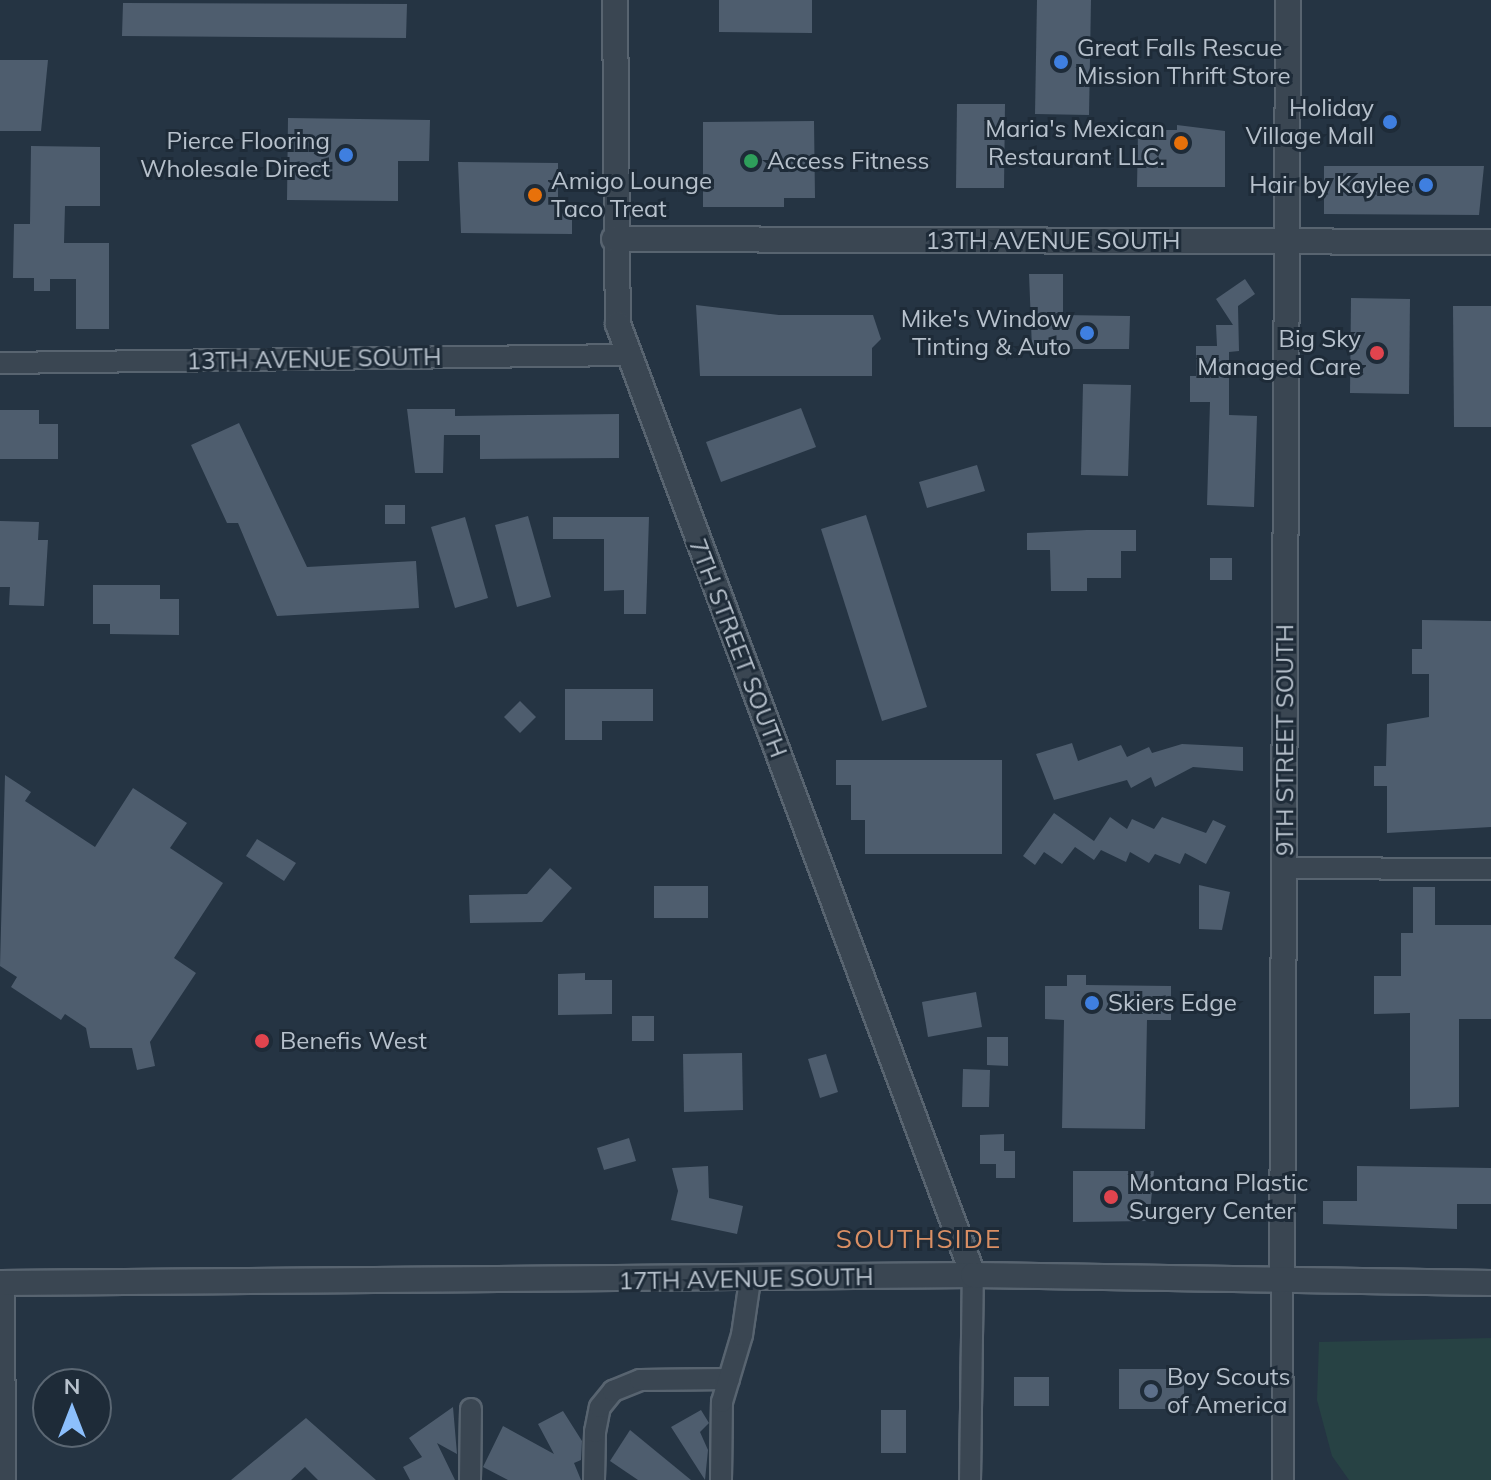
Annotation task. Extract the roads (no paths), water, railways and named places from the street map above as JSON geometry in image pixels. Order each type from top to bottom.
[{"type":"street","name":"7TH STREET SOUTH","points":[[615,0],[614,239],[618,324],[973,1275]]},
{"type":"street","name":"9TH STREET SOUTH","points":[[1283,1480],[1288,0]]},
{"type":"street","name":"13TH AVENUE SOUTH","points":[[614,239],[1288,244],[1491,242]]},
{"type":"street","name":"13TH AVENUE SOUTH","points":[[0,363],[628,355]]},
{"type":"street","points":[[1284,868],[1491,869]]},
{"type":"street","points":[[970,1480],[973,1275]]},
{"type":"street","name":"17TH AVENUE SOUTH","points":[[2,1283],[750,1280],[973,1275],[1491,1283]]},
{"type":"street","points":[[721,1480],[722,1402],[750,1280]]},
{"type":"street","points":[[2,1283],[5,1480]]},
{"type":"street","points":[[594,1480],[595,1432],[600,1407],[613,1391],[640,1380],[729,1379]]},
{"type":"street","points":[[470,1480],[471,1409]]},
{"type":"place","name":"Great Falls Rescue Mission Thrift Store","points":[[1061,62]]},
{"type":"place","name":"Holiday Village Mall","points":[[1390,122]]},
{"type":"place","name":"Maria's Mexican Restaurant LLC.","points":[[1181,143]]},
{"type":"place","name":"Pierce Flooring Wholesale Direct","points":[[346,155]]},
{"type":"place","name":"Access Fitness","points":[[751,161]]},
{"type":"place","name":"Hair by Kaylee","points":[[1426,185]]},
{"type":"place","name":"Amigo Lounge Taco Treat","points":[[535,195]]},
{"type":"place","name":"Mike's Window Tinting & Auto","points":[[1087,333]]},
{"type":"place","name":"Big Sky Managed Care","points":[[1377,353]]},
{"type":"place","name":"Skiers Edge","points":[[1092,1003]]},
{"type":"place","name":"Benefis West","points":[[262,1041]]},
{"type":"place","name":"Montana Plastic Surgery Center","points":[[1111,1197]]},
{"type":"place","name":"Boy Scouts of America","points":[[1151,1391]]},
{"type":"district","name":"SOUTHSIDE","points":[[919,1239]]}]
